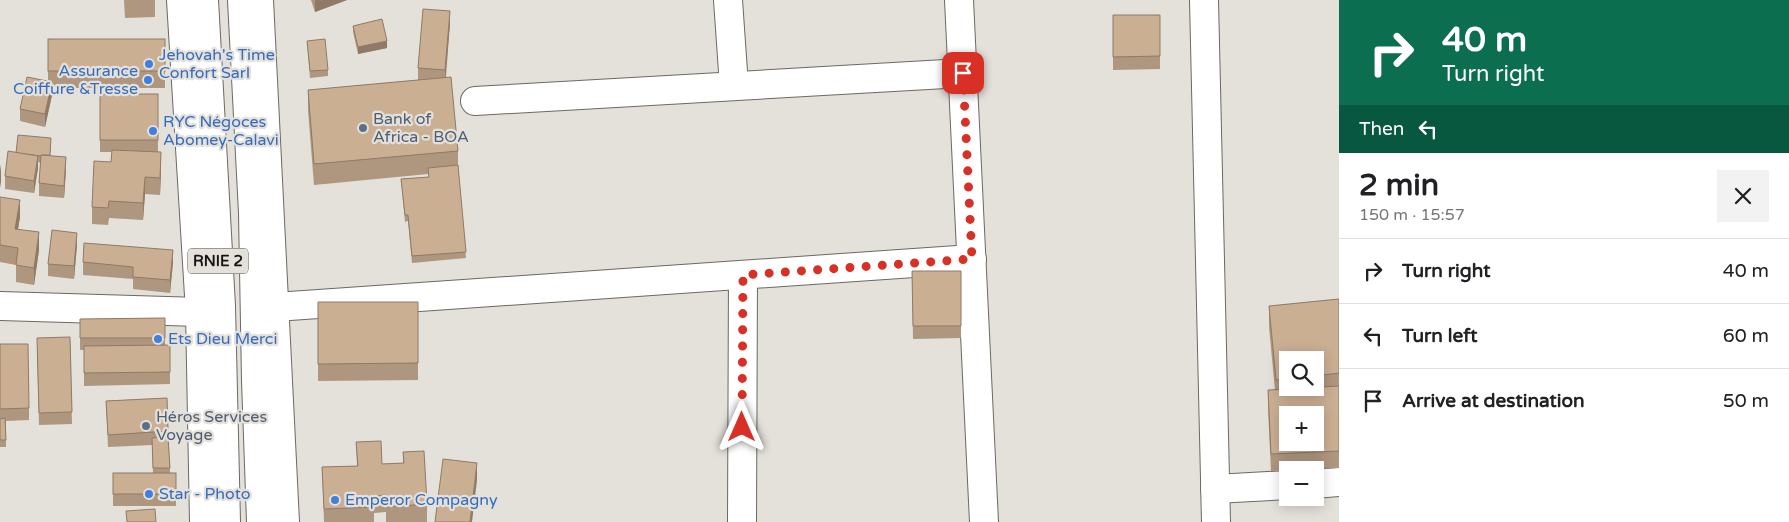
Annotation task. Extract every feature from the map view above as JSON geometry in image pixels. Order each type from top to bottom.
[{"type":"main road","points":[[181,0],[200,312],[204,522]]},
{"type":"main road","name":"RNIE 2","points":[[204,0],[221,306],[226,522]]},
{"type":"main road","name":"RNIE 2","points":[[242,0],[253,213],[261,522]]},
{"type":"main road","points":[[259,0],[285,522]]},
{"type":"main road","points":[[728,0],[734,86]]},
{"type":"main road","points":[[959,0],[984,522]]},
{"type":"main road","points":[[1204,0],[1216,522]]},
{"type":"main road","points":[[475,101],[963,73]]},
{"type":"main road","points":[[275,307],[972,259]]},
{"type":"main road","points":[[742,522],[743,275]]},
{"type":"main road","points":[[0,306],[200,312]]},
{"type":"main road","points":[[1324,483],[1339,482]]},
{"type":"main road","points":[[1215,489],[1279,485]]},
{"type":"building","points":[[423,9],[450,11],[445,70],[418,68]]},
{"type":"building","points":[[1113,15],[1160,15],[1160,56],[1113,57]]},
{"type":"building","points":[[382,19],[387,41],[358,47],[353,26]]},
{"type":"building","points":[[48,39],[165,39],[165,71],[48,71]]},
{"type":"building","points":[[325,39],[328,70],[310,71],[307,41]]},
{"type":"building","points":[[27,77],[52,82],[45,114],[20,109]]},
{"type":"building","points":[[451,77],[458,151],[314,164],[308,90]]},
{"type":"building","points":[[100,94],[158,94],[158,140],[100,140]]},
{"type":"building","points":[[18,135],[51,138],[50,155],[41,156],[16,153]]},
{"type":"building","points":[[112,150],[161,152],[160,178],[145,177],[143,203],[109,201],[108,208],[92,207],[94,161],[111,162]]},
{"type":"building","points":[[8,151],[38,156],[34,181],[5,176]]},
{"type":"building","points":[[41,155],[66,157],[64,186],[39,183]]},
{"type":"building","points":[[458,165],[466,252],[412,256],[408,215],[405,215],[401,179],[429,177],[428,168]]},
{"type":"building","points":[[0,197],[20,200],[15,229],[39,232],[34,268],[16,265],[18,248],[0,245]]},
{"type":"building","points":[[52,230],[77,233],[74,266],[48,264]]},
{"type":"building","points":[[84,243],[173,250],[170,280],[133,277],[133,267],[83,262]]},
{"type":"building","points":[[912,271],[961,271],[961,326],[913,326]]},
{"type":"building","points":[[1339,299],[1339,373],[1324,375],[1324,351],[1279,351],[1279,380],[1276,380],[1269,306]]},
{"type":"building","points":[[318,302],[418,302],[418,363],[318,364]]},
{"type":"building","points":[[165,318],[165,338],[80,338],[80,319]]},
{"type":"building","points":[[70,337],[72,412],[39,413],[37,338]]},
{"type":"building","points":[[0,344],[28,344],[29,408],[0,409]]},
{"type":"building","points":[[170,345],[170,372],[84,373],[84,346]]},
{"type":"building","points":[[1339,386],[1339,451],[1271,454],[1268,390],[1279,389],[1279,396],[1324,396],[1324,387]]},
{"type":"building","points":[[167,398],[168,431],[108,435],[106,401]]},
{"type":"building","points":[[5,418],[6,440],[0,440],[0,419]]},
{"type":"building","points":[[168,437],[170,468],[153,468],[152,438]]},
{"type":"building","points":[[381,441],[382,464],[404,463],[403,452],[424,451],[427,504],[386,507],[386,495],[373,496],[374,507],[324,509],[322,467],[358,466],[356,442]]},
{"type":"building","points":[[443,459],[477,463],[470,522],[435,522]]},
{"type":"building","points":[[113,473],[176,473],[176,494],[113,494]]},
{"type":"building","points":[[155,509],[156,522],[127,522],[126,511]]},
{"type":"place","name":"Jehovah's Time Confort Sarl","points":[[149,64]]},
{"type":"place","name":"Assurance Coiffure &Tresse","points":[[148,80]]},
{"type":"place","name":"Bank of Africa - BOA","points":[[363,128]]},
{"type":"place","name":"RYC Négoces Abomey-Calavi","points":[[153,131]]},
{"type":"place","name":"Ets Dieu Merci","points":[[158,339]]},
{"type":"place","name":"Héros Services Voyage","points":[[146,426]]},
{"type":"place","name":"Star - Photo","points":[[149,494]]},
{"type":"place","name":"Emperor Compagny","points":[[335,500]]},
{"type":"route","points":[[742,427],[743,275],[972,259],[963,73]]}]
